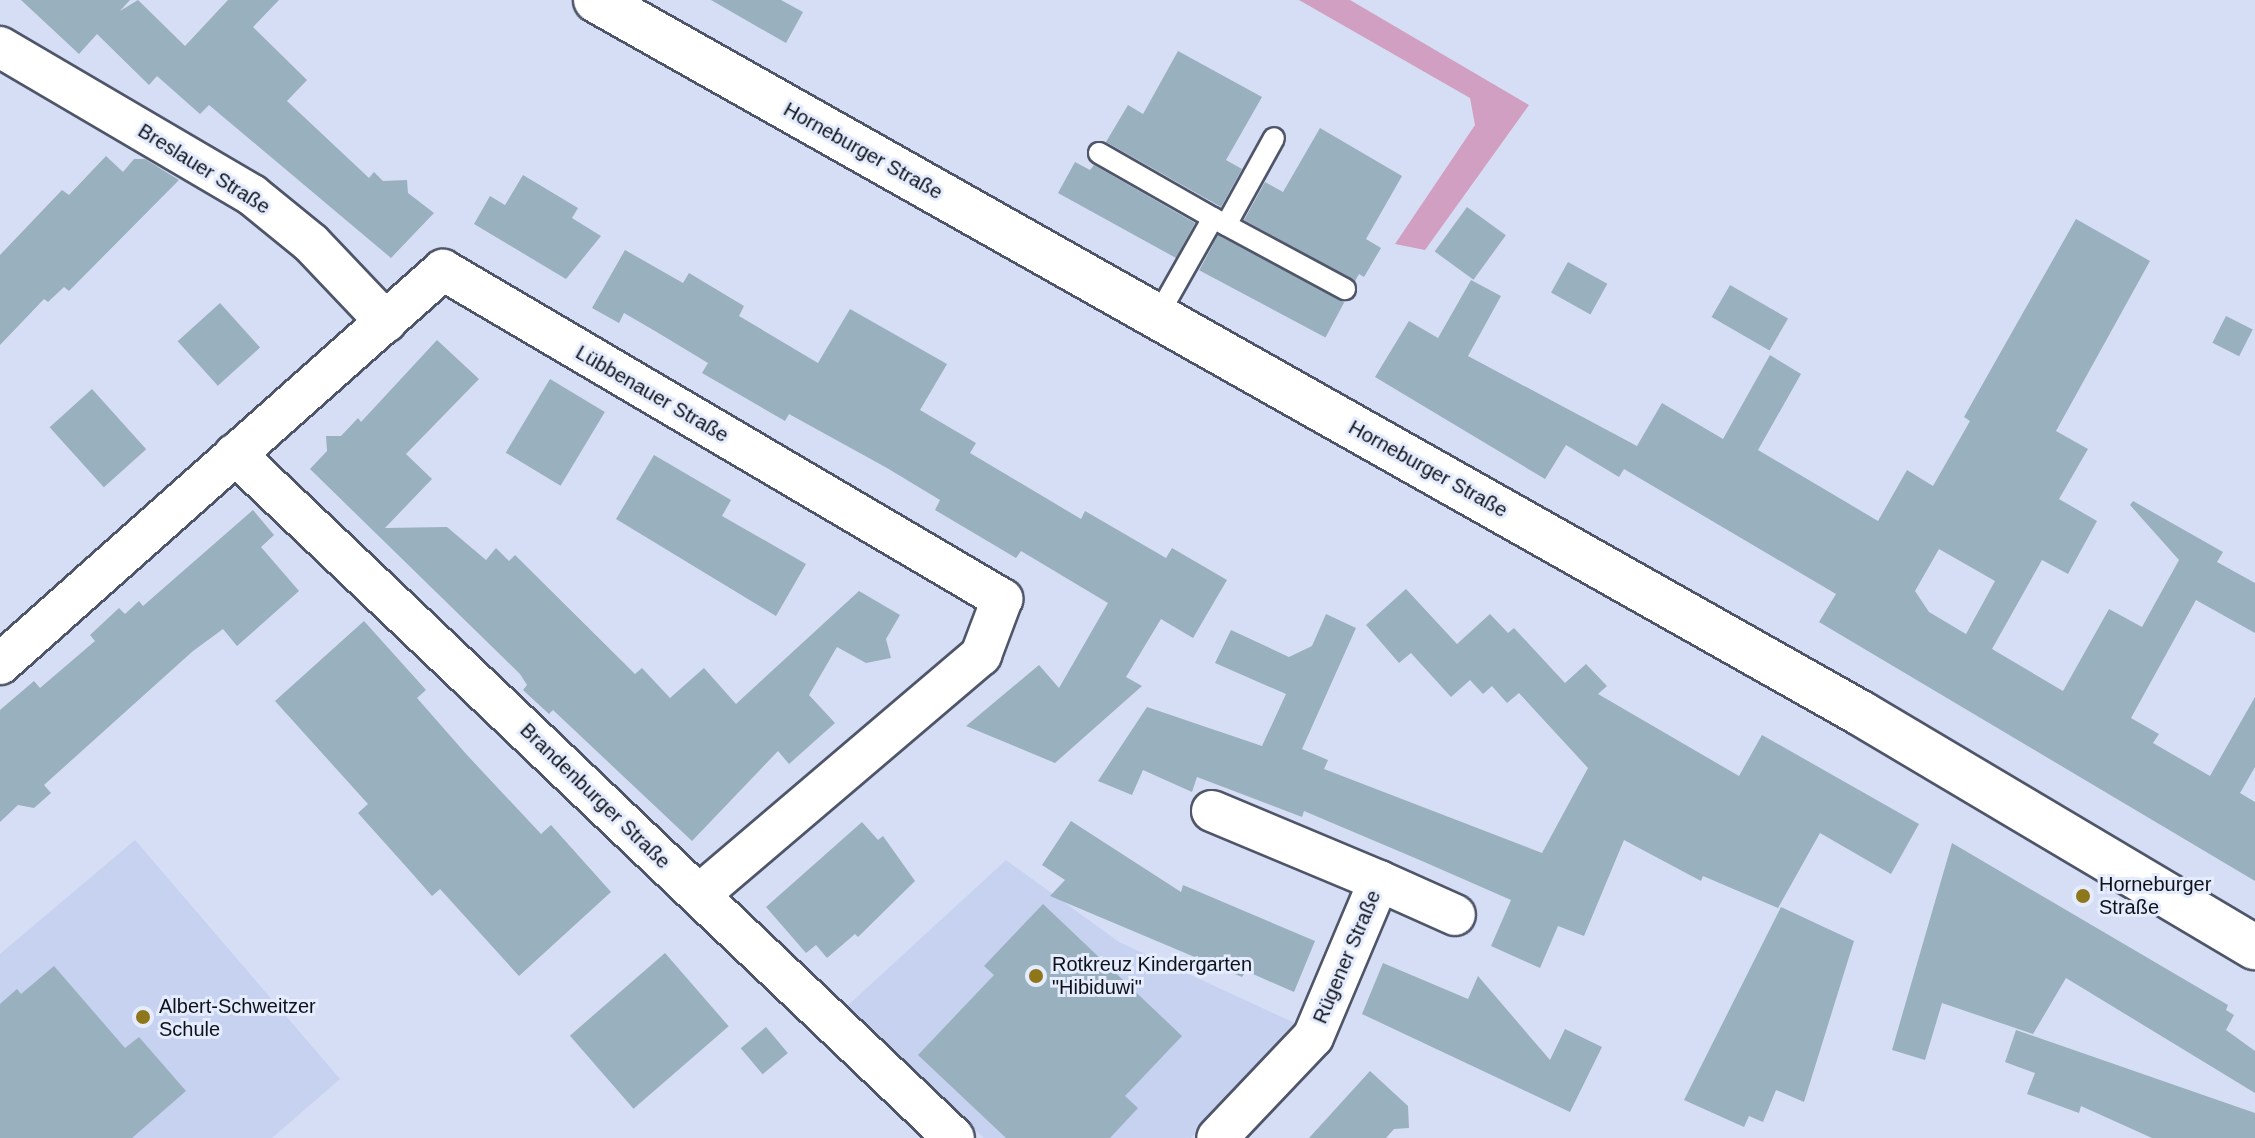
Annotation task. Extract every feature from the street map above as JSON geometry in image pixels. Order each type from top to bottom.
[{"type":"main road","name":"Horneburger Straße","points":[[596,0],[1862,714],[2255,947]]},
{"type":"street","name":"Breslauer Straße","points":[[0,47],[252,195],[311,243],[386,322]]},
{"type":"street","name":"Lübbenauer Straße","points":[[0,664],[443,270],[1002,599],[981,655],[699,895]]},
{"type":"street","name":"Brandenburger Straße","points":[[235,454],[954,1138]]},
{"type":"street","name":"Rügener Straße","points":[[1212,811],[1455,915]]},
{"type":"street","name":"Rügener Straße","points":[[1217,1138],[1313,1037],[1379,881]]},
{"type":"lane","points":[[1157,317],[1274,138]]},
{"type":"lane","points":[[1099,153],[1345,289]]},
{"type":"shaded area","points":[[1299,0],[1350,0],[1529,105],[1425,250],[1395,244],[1475,125],[1470,98]]},
{"type":"shaded area","name":"Albert-Schweitzer Schule","points":[[135,840],[340,1079],[272,1138],[0,1138],[0,954]]},
{"type":"shaded area","name":"Rotkreuz Kindergarten \"Hibiduwi\"","points":[[1006,860],[1119,942],[1299,1025],[1191,1138],[984,1138],[844,1009]]},
{"type":"building","points":[[21,0],[130,0],[120,11],[138,0],[185,46],[228,0],[279,0],[253,27],[307,80],[287,101],[369,178],[374,172],[383,181],[407,180],[408,193],[434,213],[391,258],[209,105],[200,114],[157,76],[149,85],[97,34],[79,54]]},
{"type":"building","points":[[711,0],[781,0],[803,12],[786,43]]},
{"type":"building","points":[[1178,51],[1262,97],[1226,160],[1242,169],[1221,207],[1106,142],[1128,105],[1143,114]]},
{"type":"building","points":[[1320,128],[1402,176],[1366,239],[1381,248],[1364,277],[1359,274],[1355,281],[1244,220],[1265,182],[1283,192]]},
{"type":"building","points":[[106,156],[123,172],[134,159],[145,159],[179,180],[69,291],[64,287],[48,302],[44,299],[0,345],[0,255],[62,190],[69,195]]},
{"type":"building","points":[[1075,162],[1090,170],[1094,165],[1195,223],[1176,258],[1058,193]]},
{"type":"building","points":[[523,175],[578,208],[572,218],[601,236],[566,279],[474,224],[490,196],[505,205]]},
{"type":"building","points":[[1467,207],[1506,235],[1474,280],[1435,251]]},
{"type":"building","points":[[2076,219],[2150,261],[2056,431],[2088,449],[2059,499],[2097,521],[2068,574],[2042,560],[1992,649],[2063,691],[2109,609],[2142,627],[2179,560],[2130,505],[2133,501],[2223,552],[2217,562],[2255,583],[2255,633],[2196,600],[2131,718],[2159,734],[2153,743],[2210,776],[2255,697],[2255,767],[2240,793],[2255,802],[2255,881],[1819,622],[1836,594],[1624,469],[1619,477],[1566,445],[1545,479],[1375,377],[1409,321],[1438,338],[1471,280],[1501,296],[1468,356],[1637,446],[1662,403],[1723,439],[1770,355],[1801,374],[1758,450],[1878,521],[1907,470],[1933,486],[1970,421],[1964,417]],"holes":[[[1939,549],[1995,581],[1966,634],[1929,612],[1915,591]]]},
{"type":"building","points":[[1218,235],[1344,302],[1325,337],[1199,270]]},
{"type":"building","points":[[625,250],[683,283],[689,273],[744,306],[739,316],[818,363],[850,309],[947,364],[920,410],[976,443],[970,453],[1081,519],[1085,511],[1166,558],[1172,548],[1227,580],[1193,638],[1161,619],[1126,677],[1142,686],[1055,763],[966,726],[1039,665],[1059,688],[1108,603],[1021,551],[1016,558],[935,510],[940,500],[887,468],[789,414],[785,421],[702,373],[708,363],[624,313],[619,323],[592,308]]},
{"type":"building","points":[[1568,262],[1607,284],[1590,314],[1551,293]]},
{"type":"building","points":[[1730,285],[1788,318],[1770,351],[1712,317]]},
{"type":"building","points":[[220,303],[260,348],[218,386],[178,341]]},
{"type":"building","points":[[2226,316],[2253,330],[2239,356],[2212,343]]},
{"type":"building","points":[[437,340],[479,379],[406,454],[432,479],[385,528],[447,527],[486,560],[496,548],[509,561],[515,555],[635,674],[642,668],[670,698],[704,668],[736,704],[859,591],[900,615],[886,639],[891,658],[866,663],[837,647],[809,695],[835,723],[789,764],[778,751],[692,841],[553,710],[549,714],[523,690],[527,685],[520,674],[310,469],[327,451],[326,436],[341,436],[358,418],[361,422]]},
{"type":"building","points":[[550,379],[605,412],[561,486],[506,453]]},
{"type":"building","points":[[92,389],[146,449],[104,487],[50,427]]},
{"type":"building","points":[[654,455],[731,500],[722,516],[806,564],[776,616],[616,519]]},
{"type":"building","points":[[253,510],[274,535],[261,547],[299,591],[237,646],[223,629],[193,651],[44,785],[51,793],[34,808],[18,805],[0,822],[0,710],[34,681],[40,688],[95,641],[90,635],[119,608],[125,614],[139,601],[143,606]]},
{"type":"building","points":[[1406,589],[1457,644],[1490,614],[1508,633],[1514,628],[1565,683],[1586,664],[1607,686],[1598,694],[1739,776],[1762,735],[1919,824],[1891,874],[1820,833],[1778,908],[1703,876],[1701,881],[1624,840],[1584,936],[1558,926],[1540,968],[1491,946],[1511,900],[1304,811],[1302,817],[1197,777],[1192,792],[1143,770],[1132,795],[1098,781],[1147,707],[1262,746],[1286,694],[1215,663],[1231,630],[1289,657],[1312,646],[1326,614],[1356,628],[1302,749],[1328,760],[1324,769],[1542,853],[1588,768],[1519,693],[1507,703],[1492,686],[1483,694],[1470,680],[1451,697],[1411,653],[1399,663],[1366,625]]},
{"type":"building","points":[[364,621],[426,690],[417,698],[467,755],[541,834],[551,825],[611,892],[519,976],[440,889],[432,896],[358,813],[368,804],[275,701]]},
{"type":"building","points":[[1071,821],[1181,892],[1183,885],[1315,941],[1294,992],[1246,971],[1242,977],[1050,896],[1065,880],[1042,865]]},
{"type":"building","points":[[862,822],[878,840],[883,836],[915,881],[858,937],[855,934],[827,958],[816,945],[806,953],[766,907]]},
{"type":"building","points":[[1952,843],[2228,1005],[2226,1010],[2234,1015],[2226,1030],[2255,1051],[2255,1093],[2066,978],[2033,1034],[1942,1003],[1925,1060],[1892,1050]]},
{"type":"building","points":[[1043,904],[1182,1036],[1125,1096],[1138,1108],[1110,1138],[1006,1138],[918,1055],[994,975],[984,966]]},
{"type":"building","points":[[1781,907],[1854,941],[1804,1102],[1776,1090],[1763,1122],[1749,1116],[1744,1127],[1684,1100]]},
{"type":"building","points":[[665,953],[729,1026],[634,1109],[570,1036]]},
{"type":"building","points":[[1383,963],[1468,999],[1478,976],[1550,1060],[1565,1029],[1602,1047],[1570,1112],[1362,1014]]},
{"type":"building","points":[[54,966],[125,1048],[139,1037],[186,1091],[132,1138],[0,1138],[0,1004],[17,989],[21,994]]},
{"type":"building","points":[[766,1027],[788,1053],[763,1074],[741,1048]]},
{"type":"building","points":[[2016,1030],[2255,1113],[2255,1138],[2152,1138],[2081,1106],[2079,1113],[2027,1094],[2035,1073],[2005,1062]]},
{"type":"building","points":[[1370,1071],[1408,1106],[1409,1128],[1394,1129],[1386,1138],[1309,1138]]},
{"type":"place","name":"Horneburger Straße","points":[[2083,896]]},
{"type":"place","name":"Rotkreuz Kindergarten \"Hibiduwi\"","points":[[1036,976]]},
{"type":"place","name":"Albert-Schweitzer Schule","points":[[143,1017]]}]
